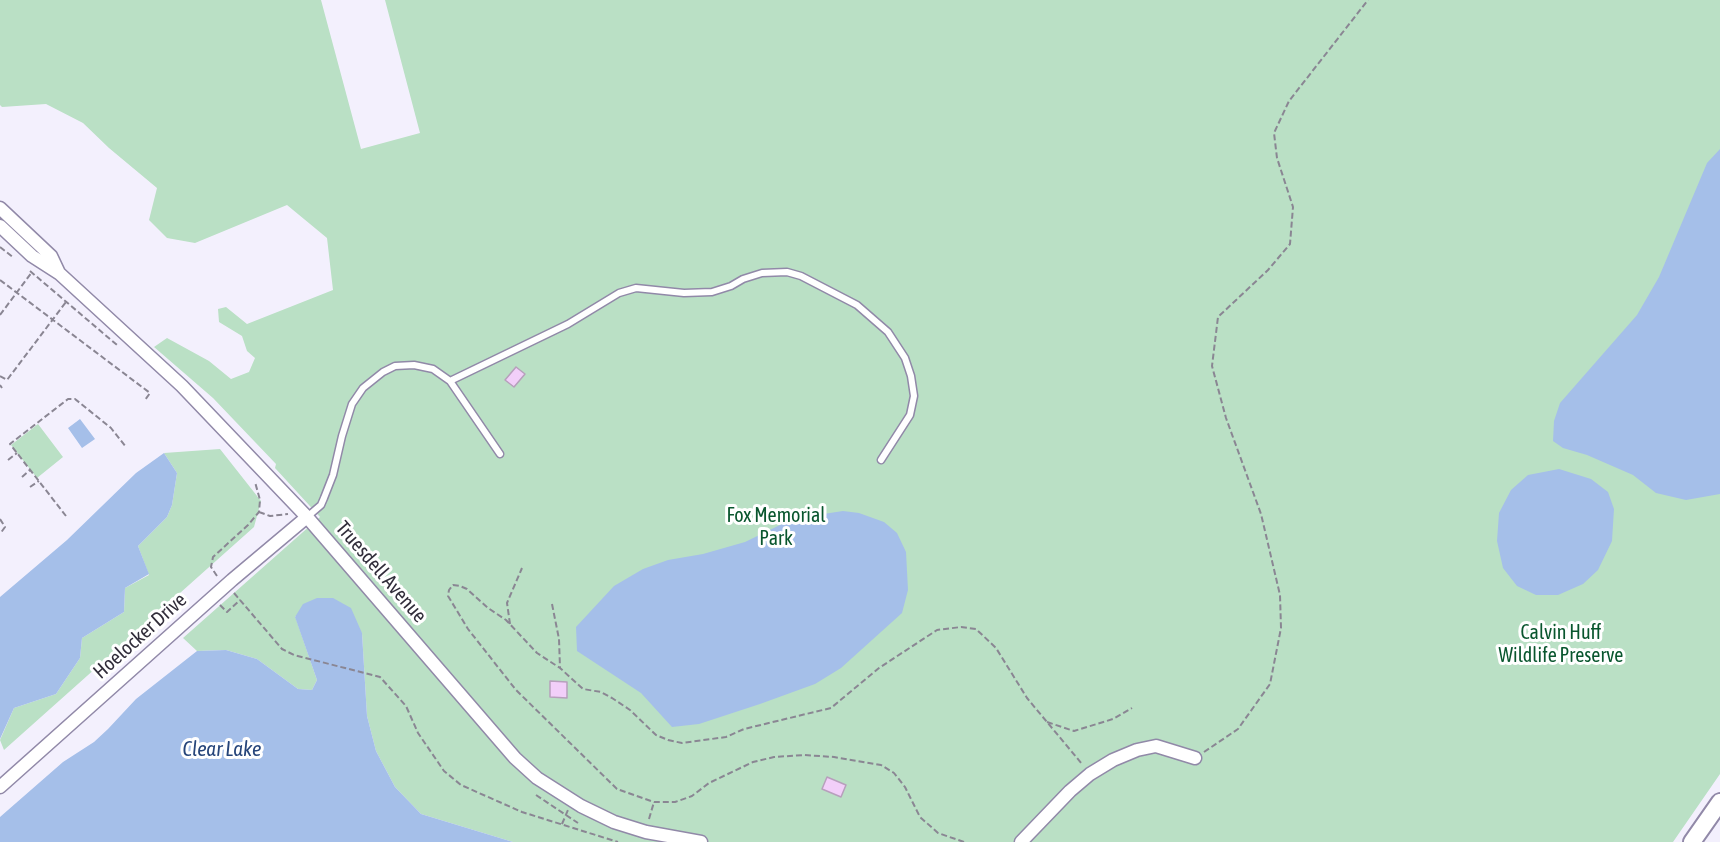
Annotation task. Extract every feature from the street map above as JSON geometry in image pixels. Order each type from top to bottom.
[{"type":"street","name":"Truesdell Avenue","points":[[0,208],[51,256],[60,274]]},
{"type":"street","name":"Truesdell Avenue","points":[[0,226],[32,256],[60,274],[182,386],[307,517],[515,758],[537,778],[581,806],[614,822],[646,832],[701,842]]},
{"type":"street","name":"Hoelocker Drive","points":[[0,787],[226,585],[307,517]]},
{"type":"street","points":[[1021,842],[1070,791],[1090,774],[1113,760],[1137,750],[1156,746],[1196,758]]},
{"type":"street","points":[[1692,842],[1720,802]]},
{"type":"lane","points":[[450,381],[568,324],[619,292],[636,288],[684,293],[712,292],[762,273],[787,272],[801,276],[857,305],[888,332],[905,358],[914,396],[910,415],[881,460]]},
{"type":"lane","points":[[307,517],[321,505],[333,476],[352,404],[363,388],[383,372],[395,366],[414,365],[433,369],[450,381],[500,454]]},
{"type":"path","points":[[1196,758],[1238,729],[1270,684],[1281,628],[1280,595],[1261,514],[1226,418],[1212,366],[1218,316],[1268,270],[1290,244],[1293,207],[1277,158],[1274,133],[1289,101],[1368,0]]},
{"type":"path","points":[[0,247],[16,260]]},
{"type":"path","points":[[24,266],[124,351]]},
{"type":"path","points":[[0,315],[32,272]]},
{"type":"path","points":[[0,280],[150,393],[145,400]]},
{"type":"path","points":[[0,376],[7,380],[66,302],[77,292]]},
{"type":"path","points":[[66,516],[10,444],[68,399],[75,399],[111,429],[126,447]]},
{"type":"path","points":[[8,460],[16,453]]},
{"type":"path","points":[[22,477],[30,470]]},
{"type":"path","points":[[253,479],[259,494],[259,512],[213,556],[211,562],[213,571],[282,649],[294,655],[380,677],[406,706],[418,733],[444,771],[461,785],[522,812],[618,842]]},
{"type":"path","points":[[30,487],[39,481]]},
{"type":"path","points":[[259,512],[270,516],[289,514],[307,517]]},
{"type":"path","points":[[0,534],[5,526],[0,519],[4,516]]},
{"type":"path","points":[[510,624],[507,603],[522,568]]},
{"type":"path","points":[[964,842],[938,833],[920,817],[905,787],[894,773],[881,765],[834,757],[804,755],[774,757],[753,762],[709,783],[692,796],[675,802],[654,802],[617,789],[516,690],[468,629],[448,596],[449,590],[453,585],[467,590],[510,624],[537,653],[560,668],[583,689],[601,692],[630,710],[656,735],[682,743],[726,737],[744,729],[831,708],[879,668],[937,630],[961,627],[976,630],[996,648],[1027,698],[1090,774]]},
{"type":"path","points":[[213,597],[227,612],[240,600]]},
{"type":"path","points":[[552,604],[559,639],[560,668]]},
{"type":"path","points":[[1047,722],[1074,731],[1113,719],[1132,708]]},
{"type":"path","points":[[536,795],[578,823]]},
{"type":"green space","points":[[0,0],[321,0],[361,149],[420,133],[385,0],[1720,0],[1720,774],[1673,842],[513,842],[421,814],[395,787],[376,751],[367,716],[362,633],[295,616],[317,680],[312,690],[298,689],[257,659],[226,650],[197,651],[183,638],[320,517],[275,468],[276,464],[213,398],[154,347],[167,338],[209,361],[231,379],[249,372],[255,358],[247,351],[242,336],[219,322],[218,309],[226,307],[247,324],[333,290],[327,238],[287,205],[195,243],[167,238],[149,220],[157,188],[83,123],[46,104],[2,107],[0,105]]},
{"type":"green space","points":[[38,424],[63,457],[37,478],[11,445]]},
{"type":"green space","points":[[220,449],[261,501],[254,527],[4,750],[0,740],[14,708],[56,694],[80,658],[82,638],[124,612],[125,588],[149,575],[138,546],[167,517],[172,505],[177,473],[164,453]]},
{"type":"water","points":[[1720,149],[1720,494],[1686,500],[1656,493],[1633,475],[1587,455],[1563,448],[1553,441],[1554,421],[1560,403],[1637,315],[1659,277],[1707,163]]},
{"type":"water","points":[[80,419],[95,439],[82,448],[68,428]]},
{"type":"water","points":[[164,453],[177,473],[172,505],[167,517],[138,546],[149,574],[125,588],[124,612],[82,638],[80,658],[56,694],[14,708],[0,739],[0,597],[67,540],[136,473]]},
{"type":"water","points":[[1559,469],[1591,479],[1608,492],[1614,509],[1612,541],[1598,570],[1583,584],[1558,595],[1536,595],[1517,586],[1503,568],[1497,541],[1499,513],[1511,490],[1528,475]]},
{"type":"water","points":[[843,511],[859,513],[884,522],[897,533],[906,552],[908,590],[902,613],[841,668],[815,684],[699,724],[672,727],[641,693],[577,651],[576,627],[614,586],[643,569],[668,560],[703,554],[745,542],[782,524],[810,516]]},
{"type":"water","name":"Clear Lake","points":[[317,598],[333,598],[351,608],[362,633],[367,716],[376,751],[395,787],[421,814],[513,842],[0,842],[0,817],[63,762],[94,742],[136,699],[197,651],[226,650],[257,659],[298,689],[312,690],[317,680],[295,617],[303,604]]},
{"type":"building","points":[[516,367],[525,374],[514,387],[505,380]]},
{"type":"building","points":[[550,681],[567,682],[567,698],[550,697]]},
{"type":"building","points":[[827,777],[846,785],[841,797],[822,789]]},
{"type":"park label","name":"Fox Memorial Park","points":[[776,528]]},
{"type":"park label","name":"Calvin Huff Wildlife Preserve","points":[[1561,644]]}]
